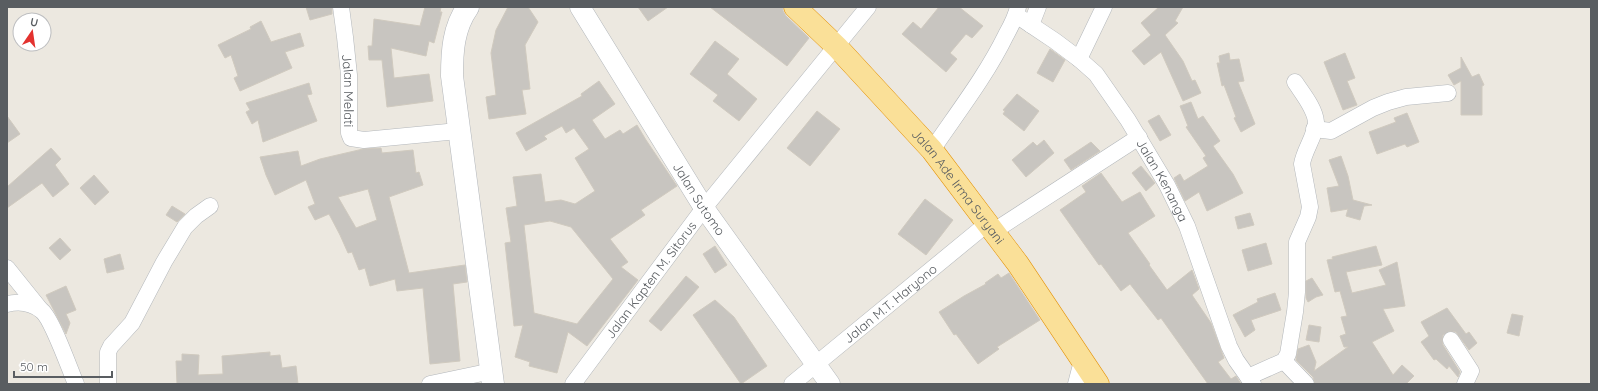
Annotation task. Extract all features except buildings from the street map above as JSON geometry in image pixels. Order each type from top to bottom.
[{"type":"highway","name":"Jalan Ade Irma Suryani","points":[[795,7],[837,47],[932,150],[991,227],[1050,311],[1098,384]]},
{"type":"main road","points":[[468,7],[458,26],[452,50],[452,76],[458,131],[493,377]]},
{"type":"street","name":"Jalan Melati","points":[[340,7],[349,75],[349,132],[352,138],[364,140],[458,131]]},
{"type":"street","name":"Jalan Sutomo","points":[[580,7],[704,208],[830,384]]},
{"type":"street","name":"Jalan Kapten M. Sitorus","points":[[573,384],[704,208],[837,47],[868,7]]},
{"type":"street","points":[[1031,25],[1038,7]]},
{"type":"street","points":[[1079,58],[1104,7]]},
{"type":"street","points":[[932,150],[984,74],[1001,46],[1017,11]]},
{"type":"street","name":"Jalan Kenanga","points":[[1017,11],[1031,25],[1079,58],[1096,74],[1139,137],[1167,185],[1187,226],[1229,346],[1236,360],[1250,381]]},
{"type":"street","points":[[1250,381],[1284,361],[1288,354],[1295,312],[1297,292],[1297,242],[1308,218],[1310,207],[1302,164],[1316,122],[1314,115],[1295,82]]},
{"type":"street","points":[[1314,129],[1331,131],[1374,108],[1400,98],[1448,93]]},
{"type":"street","name":"Jalan M.T. Haryono","points":[[792,384],[991,227],[1139,137]]},
{"type":"street","points":[[108,384],[108,352],[111,346],[132,323],[164,262],[185,227],[196,216],[210,206]]},
{"type":"street","points":[[7,268],[43,312],[52,326],[76,384]]},
{"type":"street","points":[[7,304],[18,302],[29,305],[43,312]]},
{"type":"street","points":[[1451,340],[1471,371],[1465,384]]},
{"type":"street","points":[[1076,384],[1082,361]]},
{"type":"street","points":[[1284,361],[1306,384]]},
{"type":"street","points":[[430,384],[493,377]]}]
